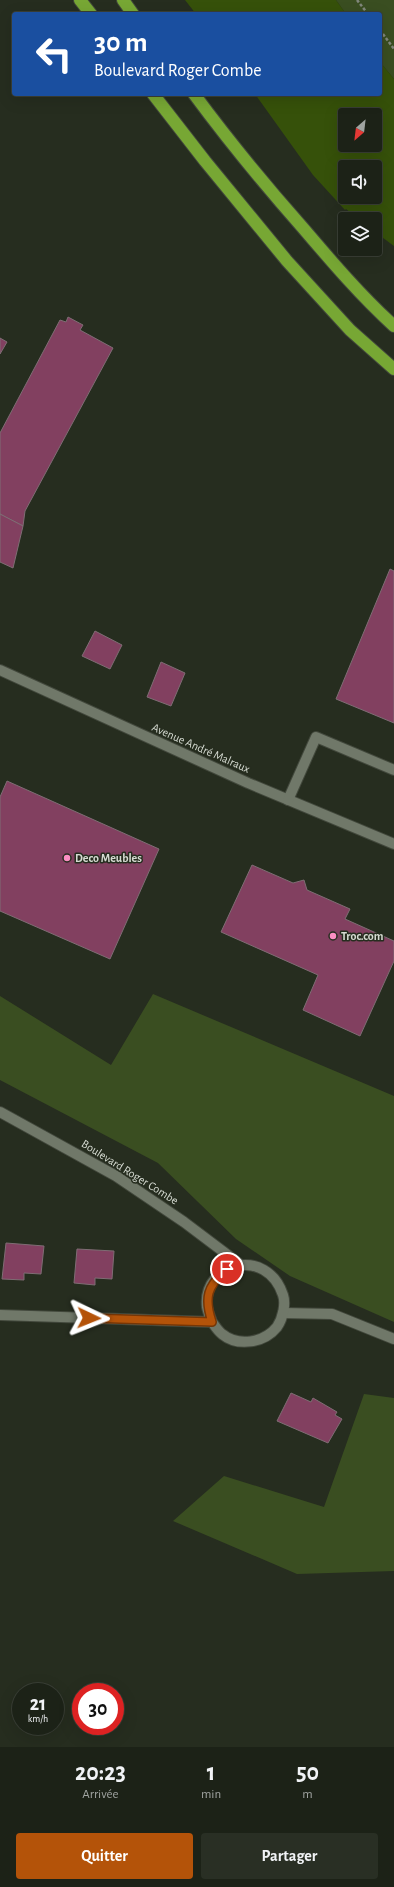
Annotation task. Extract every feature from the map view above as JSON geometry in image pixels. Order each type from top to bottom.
[{"type":"highway","points":[[80,0],[89,12]]},
{"type":"highway","points":[[123,0],[132,12]]},
{"type":"highway","points":[[155,96],[205,161],[287,261],[350,330],[394,369]]},
{"type":"highway","points":[[196,96],[264,184],[373,308],[394,326]]},
{"type":"street","name":"Avenue André Malraux","points":[[0,670],[120,726],[288,800],[394,844]]},
{"type":"street","points":[[288,800],[316,737],[394,770]]},
{"type":"street","name":"Boulevard Roger Combe","points":[[0,1112],[116,1176],[184,1222],[241,1265]]},
{"type":"street","points":[[241,1265],[256,1265],[269,1272],[280,1284],[284,1299],[283,1313],[277,1326],[265,1337],[251,1342],[235,1340],[222,1334],[212,1322],[207,1307],[208,1292],[215,1279],[227,1269],[241,1265]]},
{"type":"street","points":[[283,1313],[332,1314],[394,1339]]},
{"type":"street","points":[[0,1315],[212,1322]]},
{"type":"path","points":[[357,0],[366,12]]},
{"type":"path","points":[[382,33],[394,49]]},
{"type":"shaded area","points":[[185,0],[336,0],[345,12],[194,12]]},
{"type":"shaded area","points":[[336,0],[394,0],[394,79],[382,64],[382,12],[345,12]]},
{"type":"shaded area","points":[[382,64],[394,79],[394,246],[382,237],[382,212],[350,212],[346,209],[345,210],[340,204],[382,204],[382,160],[338,160],[338,202],[313,175],[256,96],[382,96]]},
{"type":"shaded area","points":[[153,994],[394,1096],[394,1322],[290,1276],[236,1239],[158,1163],[0,1080],[0,996],[111,1065]]},
{"type":"shaded area","points":[[364,1394],[394,1398],[394,1571],[297,1574],[173,1521],[224,1476],[324,1507]]},
{"type":"building","points":[[68,317],[83,325],[80,330],[113,348],[25,511],[23,526],[0,514],[0,433],[60,320],[66,322]]},
{"type":"building","points":[[0,338],[7,342],[0,354]]},
{"type":"building","points":[[0,514],[23,526],[13,568],[0,562]]},
{"type":"building","points":[[390,569],[394,571],[394,723],[336,699]]},
{"type":"building","points":[[95,631],[122,645],[110,669],[82,656]]},
{"type":"building","points":[[161,662],[185,673],[171,706],[147,697]]},
{"type":"building","points":[[7,781],[159,849],[110,959],[0,911],[0,797]]},
{"type":"building","points":[[252,865],[293,883],[304,880],[307,890],[350,909],[345,919],[394,941],[394,961],[360,1036],[303,1010],[318,975],[221,932]]},
{"type":"building","points":[[6,1243],[44,1246],[41,1274],[24,1273],[24,1280],[2,1279]]},
{"type":"building","points":[[77,1249],[114,1251],[112,1279],[95,1278],[95,1285],[74,1283]]},
{"type":"building","points":[[291,1393],[311,1402],[313,1398],[337,1412],[335,1415],[342,1419],[328,1443],[277,1421]]},
{"type":"place","name":"Deco Meubles","points":[[67,858]]},
{"type":"place","name":"Troc.com","points":[[333,936]]},
{"type":"route","points":[[89,1318],[212,1322],[207,1307],[208,1292],[215,1279],[227,1269]]}]
